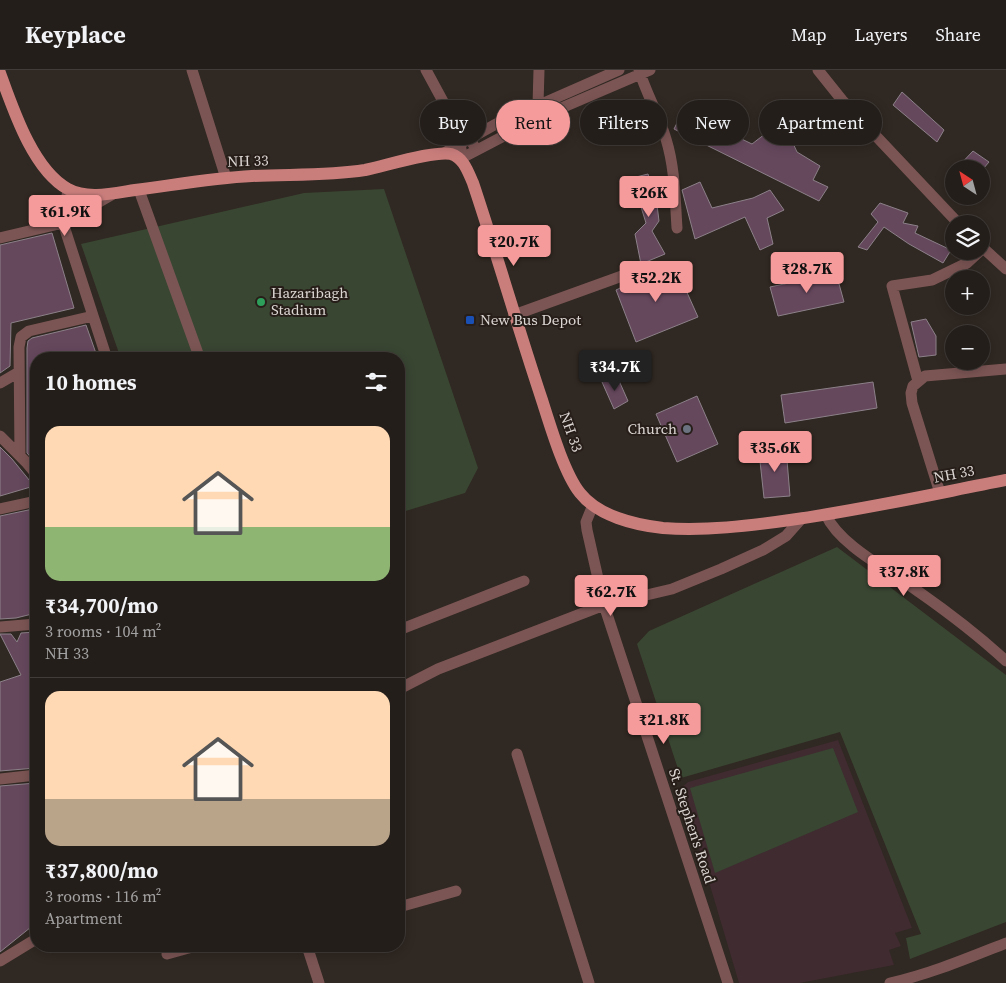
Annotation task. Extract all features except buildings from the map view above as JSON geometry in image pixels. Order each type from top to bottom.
[{"type":"main road","name":"NH 33","points":[[0,73],[32,147],[53,178],[68,189],[78,193],[113,194],[194,181],[226,178],[331,174],[365,170],[444,153]]},
{"type":"main road","points":[[444,153],[462,158]]},
{"type":"main road","name":"NH 33","points":[[462,158],[552,431],[564,463],[580,493],[592,505],[609,514],[632,522],[662,528],[732,527],[826,515],[1006,480]]},
{"type":"street","points":[[192,70],[226,178]]},
{"type":"street","points":[[426,70],[443,100]]},
{"type":"street","points":[[538,100],[539,70]]},
{"type":"street","points":[[550,100],[619,70]]},
{"type":"street","points":[[818,70],[842,100],[951,215]]},
{"type":"street","points":[[458,145],[462,158],[538,118],[643,71],[671,156],[674,173],[676,228]]},
{"type":"street","points":[[444,153],[456,145]]},
{"type":"street","points":[[474,145],[477,150]]},
{"type":"street","points":[[68,189],[63,223],[105,352]]},
{"type":"street","points":[[139,190],[197,352]]},
{"type":"street","points":[[0,238],[63,223],[113,194]]},
{"type":"street","points":[[990,255],[1006,268]]},
{"type":"street","points":[[918,381],[892,286],[932,280],[970,260]]},
{"type":"street","points":[[514,315],[633,272]]},
{"type":"street","points":[[20,456],[19,347],[21,337],[29,331],[93,316]]},
{"type":"street","points":[[940,493],[912,403],[911,393],[913,386],[925,376],[1006,369]]},
{"type":"street","points":[[0,383],[19,372]]},
{"type":"street","points":[[0,436],[30,467]]},
{"type":"street","points":[[0,509],[30,502]]},
{"type":"street","name":"St. Stephen's Road","points":[[592,505],[586,522],[604,605],[728,983]]},
{"type":"street","points":[[826,515],[831,526],[846,541],[920,592],[1006,661]]},
{"type":"street","points":[[405,686],[438,669],[604,605],[672,588],[746,558],[786,536],[802,518]]},
{"type":"street","points":[[405,628],[524,581]]},
{"type":"street","points":[[0,626],[30,624]]},
{"type":"street","points":[[517,754],[589,983]]},
{"type":"street","points":[[0,779],[30,776]]},
{"type":"street","points":[[405,904],[456,891]]},
{"type":"street","points":[[0,961],[30,943]]},
{"type":"street","points":[[890,983],[921,975],[1006,943]]},
{"type":"street","points":[[167,954],[174,952]]},
{"type":"street","points":[[309,952],[319,983]]},
{"type":"shaded area","points":[[838,740],[912,928],[895,933],[901,946],[889,950],[894,965],[800,983],[739,983],[681,788],[688,782]]},
{"type":"green space","name":"Hazaribagh Stadium","points":[[384,189],[478,468],[465,493],[405,511],[405,352],[119,352],[81,244],[304,193]]},
{"type":"green space","points":[[837,547],[1006,675],[1006,922],[910,959],[906,938],[921,934],[840,732],[681,778],[637,644],[649,631]]},
{"type":"green space","points":[[833,748],[858,812],[715,873],[690,788]]},
{"type":"place","name":"Hazaribagh Stadium","points":[[261,302]]},
{"type":"place","name":"New Bus Depot","points":[[470,320]]},
{"type":"place","name":"Church","points":[[687,429]]}]
